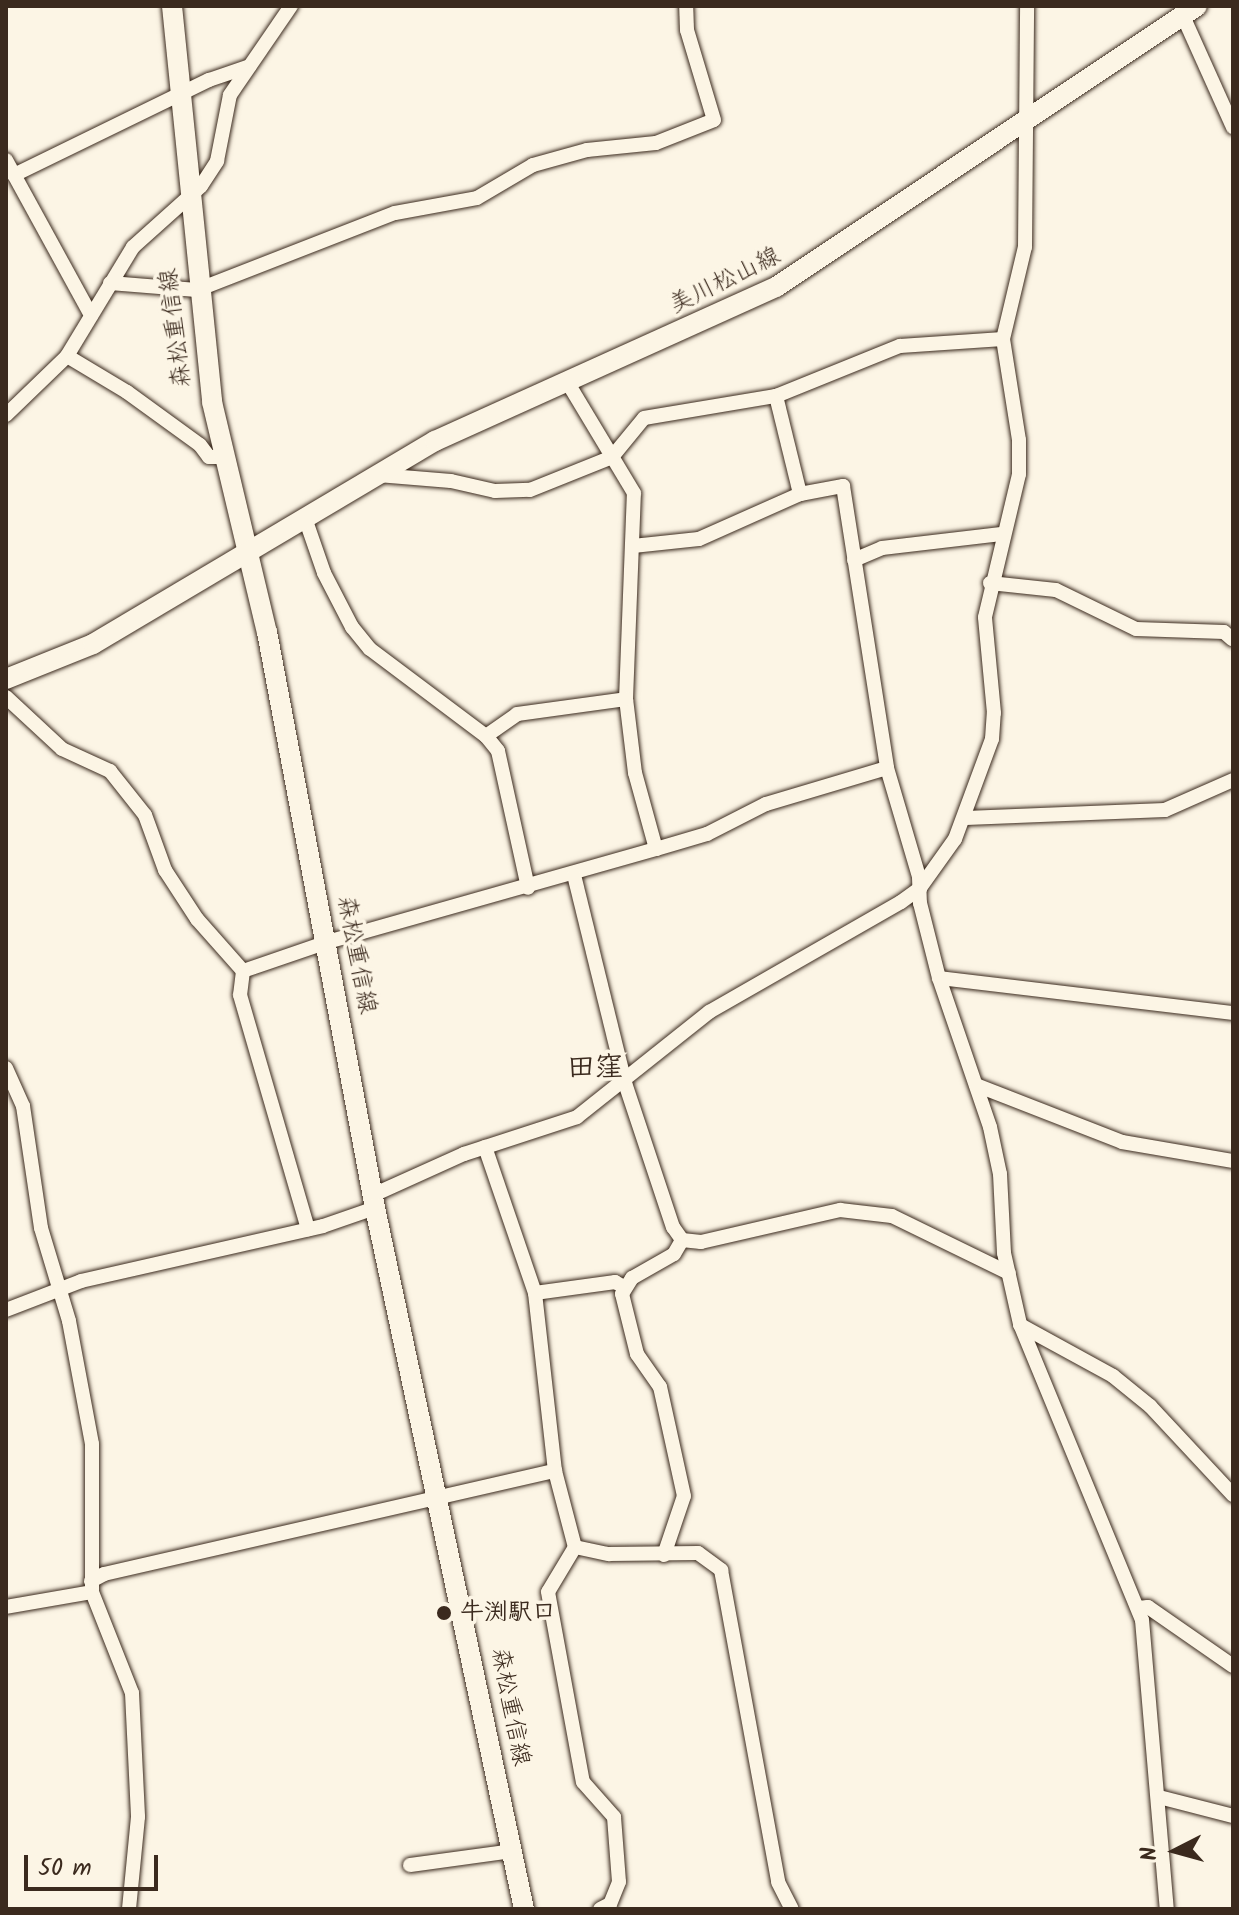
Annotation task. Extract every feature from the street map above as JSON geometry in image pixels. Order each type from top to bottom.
[{"type":"main road","name":"森松重信線","points":[[172,6],[197,290],[222,457],[248,555],[327,942],[374,1201],[440,1495],[524,1909]]},
{"type":"main road","name":"美川松山線","points":[[6,679],[93,644],[248,555],[374,474],[503,406],[776,287],[1190,11]]},
{"type":"street","points":[[6,415],[67,356],[133,247],[188,199],[217,161],[223,111],[291,6]]},
{"type":"street","points":[[110,283],[197,290],[395,213],[477,198],[533,165],[587,150],[656,143],[714,120],[687,30],[686,6]]},
{"type":"street","points":[[6,1310],[58,1289],[308,1229],[485,1147],[577,1117],[625,1083],[675,1035],[709,1012],[920,888],[966,818],[993,726],[984,645],[990,583],[1021,458],[1003,339],[1025,247],[1027,6]]},
{"type":"street","points":[[1190,11],[1233,127]]},
{"type":"street","points":[[14,175],[250,66]]},
{"type":"street","points":[[6,160],[91,315]]},
{"type":"street","points":[[374,474],[451,481],[495,491],[530,490],[612,457],[644,418],[776,396],[900,346],[1003,339]]},
{"type":"street","points":[[67,356],[127,392],[209,457],[222,457]]},
{"type":"street","points":[[566,380],[634,493],[626,699],[635,773],[656,849]]},
{"type":"street","points":[[776,396],[800,494]]},
{"type":"street","points":[[633,546],[699,539],[800,494],[843,486],[887,768],[920,888],[939,978],[976,1085],[1000,1174],[1009,1273],[1020,1324],[1138,1608],[1149,1670],[1167,1909]]},
{"type":"street","points":[[305,518],[324,573],[352,627],[370,649],[486,736],[505,770],[528,888]]},
{"type":"street","points":[[854,560],[882,548],[1001,534]]},
{"type":"street","points":[[990,583],[1056,590],[1136,629],[1224,632],[1232,639]]},
{"type":"street","points":[[6,697],[62,749],[110,771],[145,815],[165,870],[197,919],[243,971],[240,995],[308,1229]]},
{"type":"street","points":[[486,736],[517,714],[626,699]]},
{"type":"street","points":[[243,971],[327,942],[574,875],[707,834],[766,804],[887,768]]},
{"type":"street","points":[[966,818],[1165,810],[1233,780]]},
{"type":"street","points":[[574,875],[625,1083],[673,1227],[682,1240],[701,1242],[840,1210],[892,1216],[1009,1273]]},
{"type":"street","points":[[939,978],[1233,1013]]},
{"type":"street","points":[[6,1068],[23,1106],[41,1228],[58,1289],[92,1444],[91,1586],[132,1693],[136,1719],[138,1817],[129,1909]]},
{"type":"street","points":[[976,1085],[1122,1142],[1233,1161]]},
{"type":"street","points":[[485,1147],[535,1293],[555,1471],[575,1547],[548,1592],[583,1782],[614,1817],[619,1882],[610,1904],[600,1909]]},
{"type":"street","points":[[624,1287],[674,1254],[682,1240]]},
{"type":"street","points":[[535,1293],[615,1282],[624,1287],[637,1354],[660,1387],[684,1496],[664,1555]]},
{"type":"street","points":[[1020,1324],[1138,1396],[1233,1495]]},
{"type":"street","points":[[6,1607],[91,1586],[104,1574],[555,1471]]},
{"type":"street","points":[[575,1547],[609,1554],[698,1553],[721,1570],[778,1882],[792,1909]]},
{"type":"street","points":[[1138,1608],[1148,1607],[1233,1666]]},
{"type":"street","points":[[1159,1797],[1233,1816]]},
{"type":"street","points":[[410,1865],[512,1851]]},
{"type":"place","name":"牛渕駅口","points":[[444,1613]]},
{"type":"district","name":"田窪","points":[[595,1069]]}]
